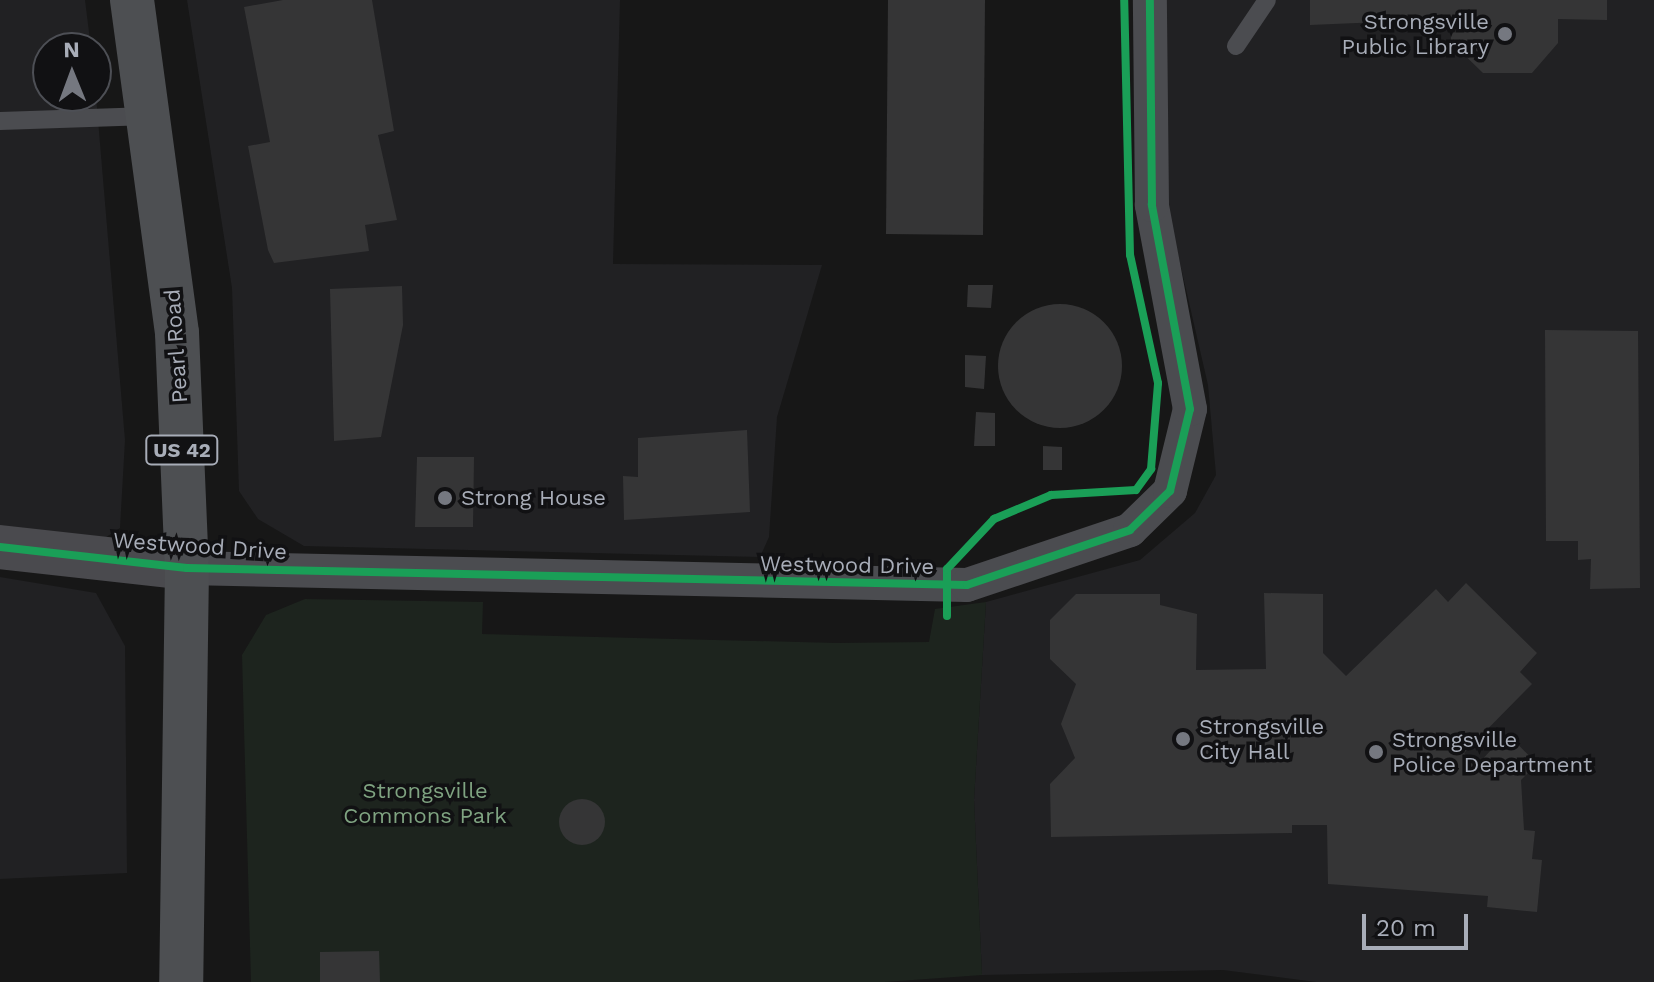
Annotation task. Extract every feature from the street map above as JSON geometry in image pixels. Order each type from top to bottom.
[{"type":"main road","name":"Pearl Road","points":[[132,0],[152,116],[177,333],[187,568],[181,982]]},
{"type":"main road","points":[[182,897],[211,982]]},
{"type":"street","name":"Westwood Drive","points":[[0,547],[187,568],[967,585],[1130,530],[1170,491],[1190,409],[1152,205],[1150,0]]},
{"type":"lane","points":[[1236,46],[1267,0]]},
{"type":"lane","points":[[0,121],[152,116]]},
{"type":"shaded area","points":[[0,0],[85,0],[89,32],[32,32],[32,112],[97,112],[125,440],[120,528],[100,541],[0,536]]},
{"type":"shaded area","points":[[187,0],[620,0],[613,264],[822,265],[777,417],[769,537],[760,557],[304,546],[258,519],[239,491],[232,288]]},
{"type":"shaded area","points":[[1163,0],[1654,0],[1654,982],[1316,982],[1223,970],[982,975],[974,800],[986,602],[1140,560],[1195,513],[1216,475],[1208,385],[1162,185]]},
{"type":"shaded area","points":[[0,577],[96,593],[125,646],[127,873],[0,879]]},
{"type":"green space","name":"Strongsville Commons Park","points":[[305,599],[483,602],[482,634],[836,643],[929,642],[935,609],[986,602],[974,800],[982,975],[885,982],[251,982],[242,655],[266,615]]},
{"type":"building","points":[[283,0],[372,0],[394,131],[378,135],[397,220],[365,225],[369,251],[274,263],[268,250],[248,146],[270,142],[244,7]]},
{"type":"building","points":[[888,0],[985,0],[983,235],[886,234]]},
{"type":"building","name":"Strongsville Public Library","points":[[1310,0],[1607,0],[1607,20],[1558,19],[1558,43],[1532,73],[1483,73],[1451,42],[1451,19],[1310,25]]},
{"type":"building","points":[[968,285],[993,285],[991,308],[967,307]]},
{"type":"building","points":[[402,286],[403,325],[381,437],[334,441],[330,289]]},
{"type":"building","points":[[1060,304],[1084,309],[1104,322],[1117,342],[1122,366],[1117,390],[1104,410],[1084,423],[1060,428],[1036,423],[1016,410],[1003,390],[998,366],[1003,342],[1016,322],[1036,309]]},
{"type":"building","points":[[1545,330],[1638,331],[1640,588],[1590,589],[1591,559],[1578,560],[1578,541],[1546,541]]},
{"type":"building","points":[[965,355],[986,356],[984,389],[965,387]]},
{"type":"building","points":[[976,412],[995,413],[995,446],[974,446]]},
{"type":"building","points":[[747,430],[750,512],[624,520],[623,476],[638,477],[638,438]]},
{"type":"building","points":[[1043,446],[1062,447],[1062,470],[1043,470]]},
{"type":"building","points":[[417,457],[474,457],[473,527],[415,527]]},
{"type":"building","points":[[1466,583],[1537,653],[1520,672],[1532,684],[1464,753],[1476,766],[1507,733],[1537,764],[1521,780],[1524,830],[1535,831],[1532,859],[1542,860],[1537,912],[1487,907],[1488,896],[1328,884],[1327,825],[1292,825],[1292,833],[1051,837],[1050,784],[1075,758],[1061,724],[1076,684],[1050,659],[1050,620],[1076,594],[1160,594],[1160,605],[1197,614],[1196,670],[1266,669],[1264,593],[1323,594],[1323,653],[1346,676],[1436,589],[1448,602]]},
{"type":"building","points":[[582,799],[598,806],[605,822],[598,838],[582,845],[566,838],[559,822],[566,806]]},
{"type":"building","points":[[379,951],[380,982],[320,982],[320,952]]},
{"type":"cycle path","points":[[947,616],[947,569],[994,519],[1051,495],[1136,490],[1151,469],[1158,383],[1130,255],[1124,0]]},
{"type":"cycle path","points":[[0,547],[187,568],[967,585],[1130,530],[1170,491],[1190,409],[1152,205],[1150,0]]},
{"type":"place","name":"Strongsville Public Library","points":[[1505,34]]},
{"type":"place","name":"Strong House","points":[[445,498]]},
{"type":"place","name":"Strongsville City Hall","points":[[1183,739]]},
{"type":"place","name":"Strongsville Police Department","points":[[1376,752]]}]
